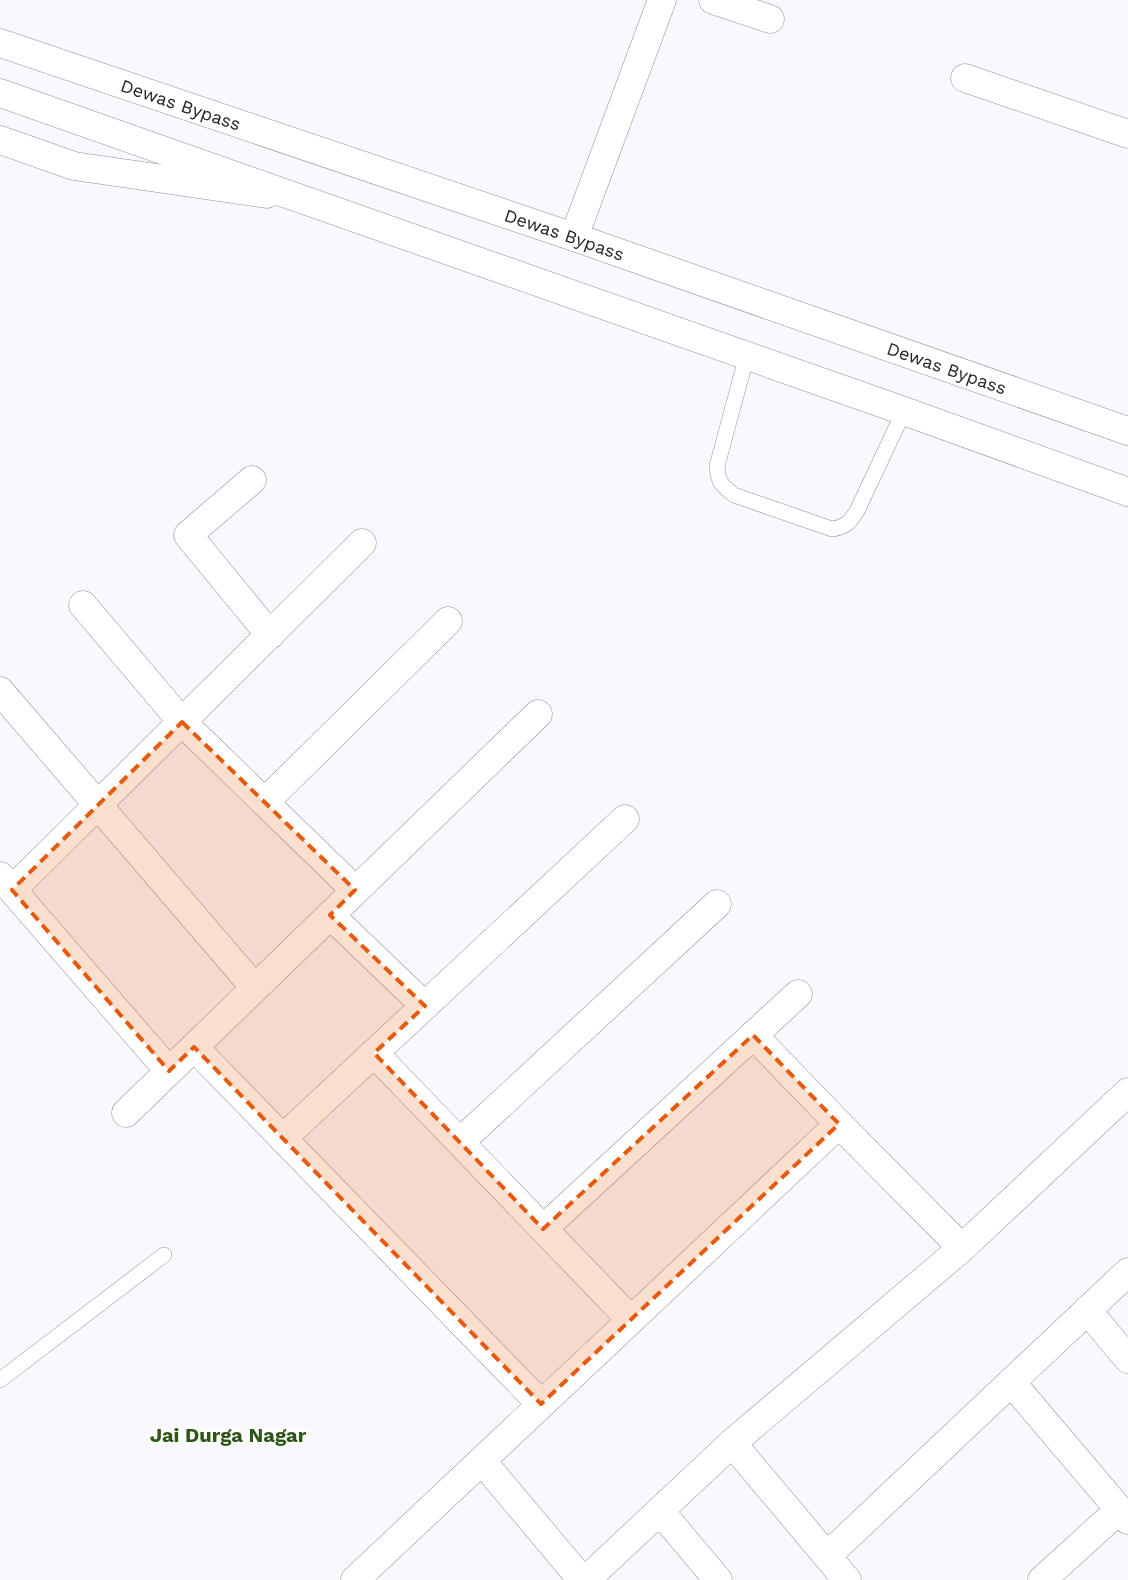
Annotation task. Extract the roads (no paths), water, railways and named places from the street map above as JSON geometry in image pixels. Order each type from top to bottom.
[{"type":"main road","points":[[574,236],[662,0]]},
{"type":"main road","points":[[713,0],[770,19]]},
{"type":"main road","name":"Dewas Bypass","points":[[0,43],[574,236],[1128,430]]},
{"type":"main road","points":[[964,78],[1128,134]]},
{"type":"main road","points":[[0,93],[747,355],[1128,492]]},
{"type":"main road","points":[[0,140],[74,166],[295,198]]},
{"type":"main road","points":[[252,480],[188,535],[270,635]]},
{"type":"main road","points":[[169,1071],[6,883],[98,805],[362,543]]},
{"type":"main road","points":[[82,605],[182,722],[355,890]]},
{"type":"main road","points":[[265,802],[448,621]]},
{"type":"main road","points":[[0,691],[254,988]]},
{"type":"main road","points":[[126,1112],[538,714]]},
{"type":"main road","points":[[283,1138],[625,819]]},
{"type":"main road","points":[[460,1142],[717,904]]},
{"type":"main road","points":[[330,915],[425,1006]]},
{"type":"main road","points":[[544,1229],[798,994]]},
{"type":"main road","points":[[754,1035],[962,1248]]},
{"type":"main road","points":[[194,1047],[541,1404]]},
{"type":"main road","points":[[374,1053],[631,1320]]},
{"type":"main road","points":[[586,1580],[732,1443],[962,1248],[1128,1092]]},
{"type":"main road","points":[[355,1580],[839,1124]]},
{"type":"main road","points":[[827,1556],[1128,1272]]},
{"type":"main road","points":[[1087,1310],[1128,1359]]},
{"type":"main road","points":[[1011,1382],[1124,1515],[1042,1580]]},
{"type":"main road","points":[[732,1443],[847,1580]]},
{"type":"main road","points":[[482,1461],[582,1580]]},
{"type":"main road","points":[[660,1511],[718,1580]]},
{"type":"lane","points":[[747,355],[717,466],[718,479],[734,495],[832,529],[842,528],[849,524],[857,511],[904,411]]},
{"type":"lane","points":[[0,1380],[164,1254]]},
{"type":"district","name":"Jai Durga Nagar","points":[[228,1435]]}]
